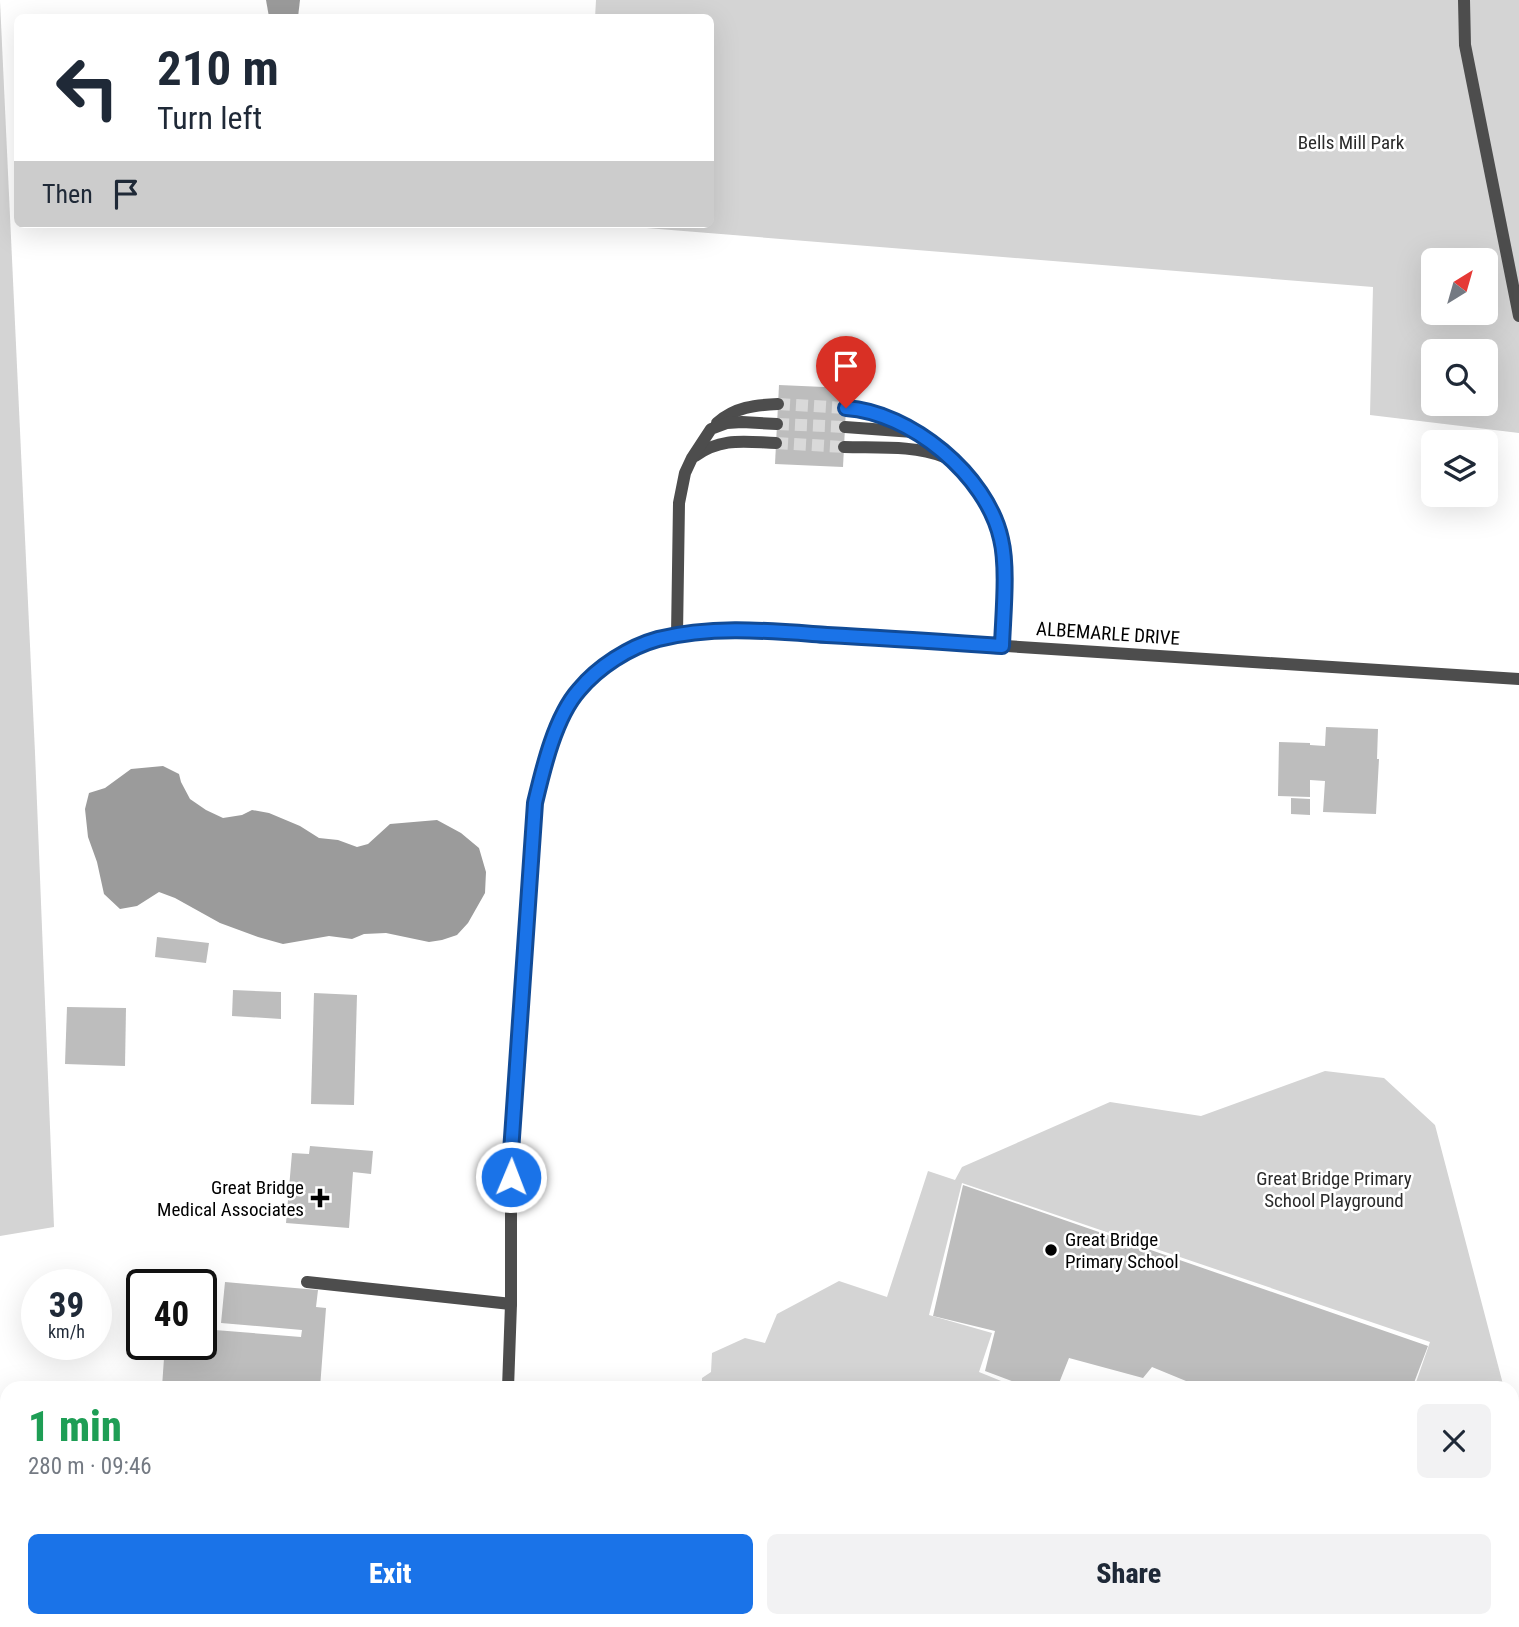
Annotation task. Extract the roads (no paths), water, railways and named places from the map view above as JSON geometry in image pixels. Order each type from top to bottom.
[{"type":"street","points":[[1464,0],[1465,45],[1519,316]]},
{"type":"street","points":[[677,635],[679,503],[685,473],[702,440],[725,416],[739,409],[778,404]]},
{"type":"street","points":[[846,408],[874,413],[926,439],[954,461],[984,497],[997,522],[1002,541],[1002,646]]},
{"type":"street","points":[[712,429],[727,423],[777,424]]},
{"type":"street","points":[[845,427],[913,432]]},
{"type":"street","points":[[692,458],[707,447],[724,442],[776,443]]},
{"type":"street","points":[[844,447],[925,452],[954,461]]},
{"type":"street","name":"ALBEMARLE DRIVE","points":[[508,1381],[511,1152],[535,803],[545,758],[563,717],[578,691],[609,663],[656,640],[718,630],[787,632],[1519,679]]},
{"type":"street","points":[[307,1282],[511,1304]]},
{"type":"tunnel","points":[[778,404],[846,408]]},
{"type":"tunnel","points":[[777,424],[845,427]]},
{"type":"tunnel","points":[[776,443],[844,447]]},
{"type":"place","name":"Great Bridge Medical Associates","points":[[320,1198]]},
{"type":"place","name":"Great Bridge Primary School","points":[[1051,1250]]},
{"type":"park label","name":"Bells Mill Park","points":[[1351,142]]},
{"type":"park label","name":"Great Bridge Primary School Playground","points":[[1334,1189]]}]
